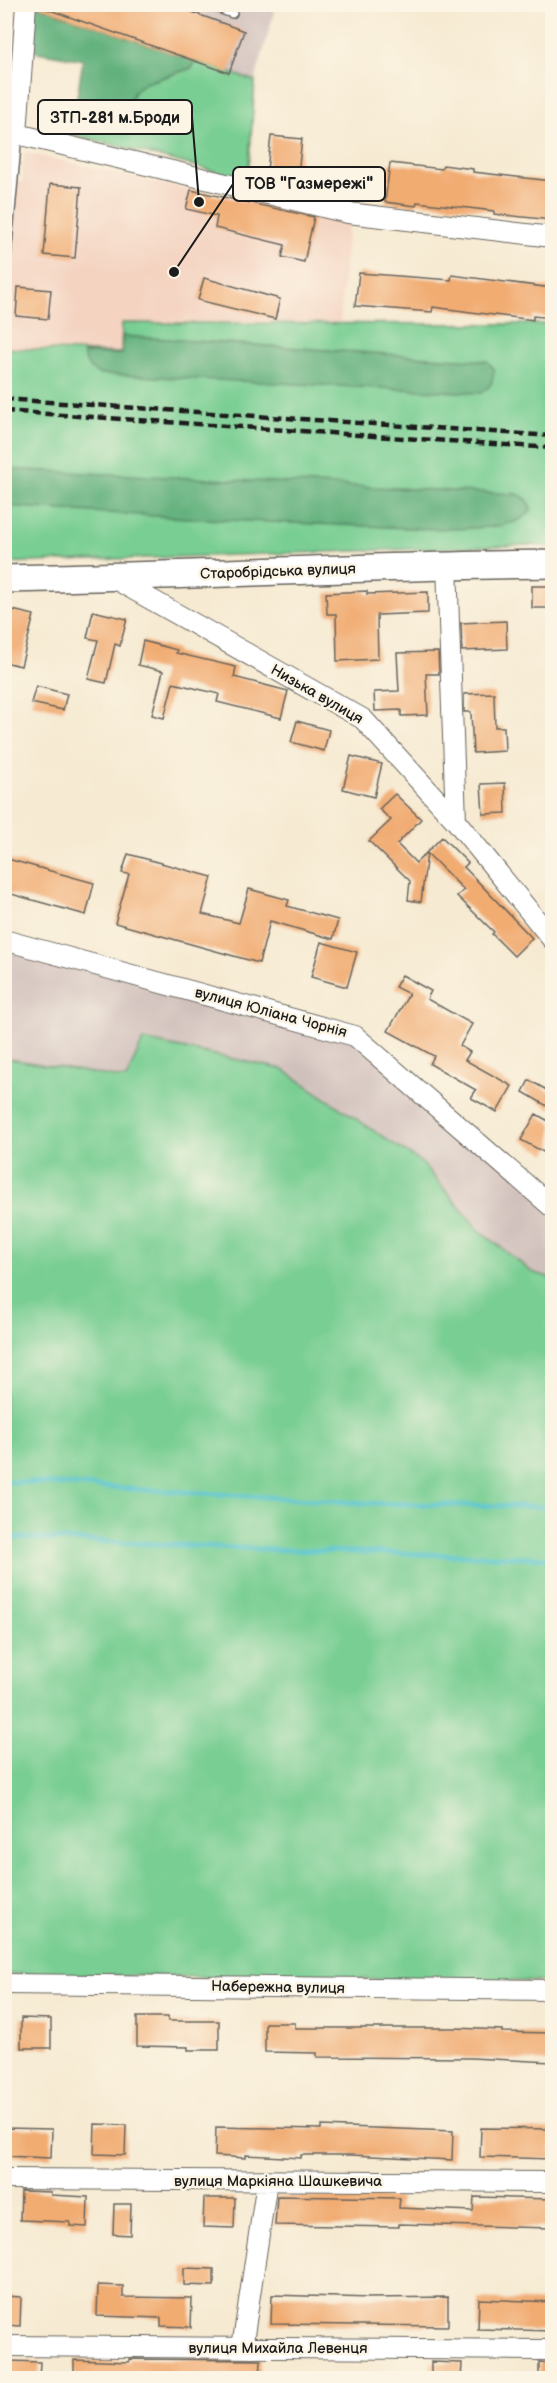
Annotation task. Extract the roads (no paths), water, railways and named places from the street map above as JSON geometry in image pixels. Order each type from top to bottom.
[{"type":"street","points":[[26,4],[16,134],[348,213],[552,237]]},
{"type":"street","name":"Старобрідська вулиця","points":[[4,579],[113,578],[447,565],[552,564]]},
{"type":"street","points":[[447,565],[456,821]]},
{"type":"street","name":"Низька вулиця","points":[[113,578],[363,719],[456,821],[552,939]]},
{"type":"street","name":"вулиця Юліана Чорнія","points":[[4,940],[355,1035],[552,1207]]},
{"type":"street","name":"Набережна вулиця","points":[[4,1984],[552,1990]]},
{"type":"street","name":"вулиця Маркіяна Шашкевича","points":[[4,2179],[552,2182]]},
{"type":"street","points":[[242,2348],[267,2181]]},
{"type":"street","name":"вулиця Михайла Левенця","points":[[4,2346],[552,2350]]},
{"type":"lane","points":[[208,4],[232,13]]},
{"type":"lane","points":[[4,279],[16,134]]},
{"type":"waterway","points":[[4,1481],[363,1503],[552,1507]]},
{"type":"waterway","points":[[4,1537],[260,1549],[552,1558]]},
{"type":"railway","points":[[4,399],[552,436]]},
{"type":"railway","points":[[4,411],[552,448]]},
{"type":"place","name":"ЗТП-281 м.Броди","points":[[199,202]]},
{"type":"place","name":"ТОВ \"Газмережі\"","points":[[174,272]]}]
